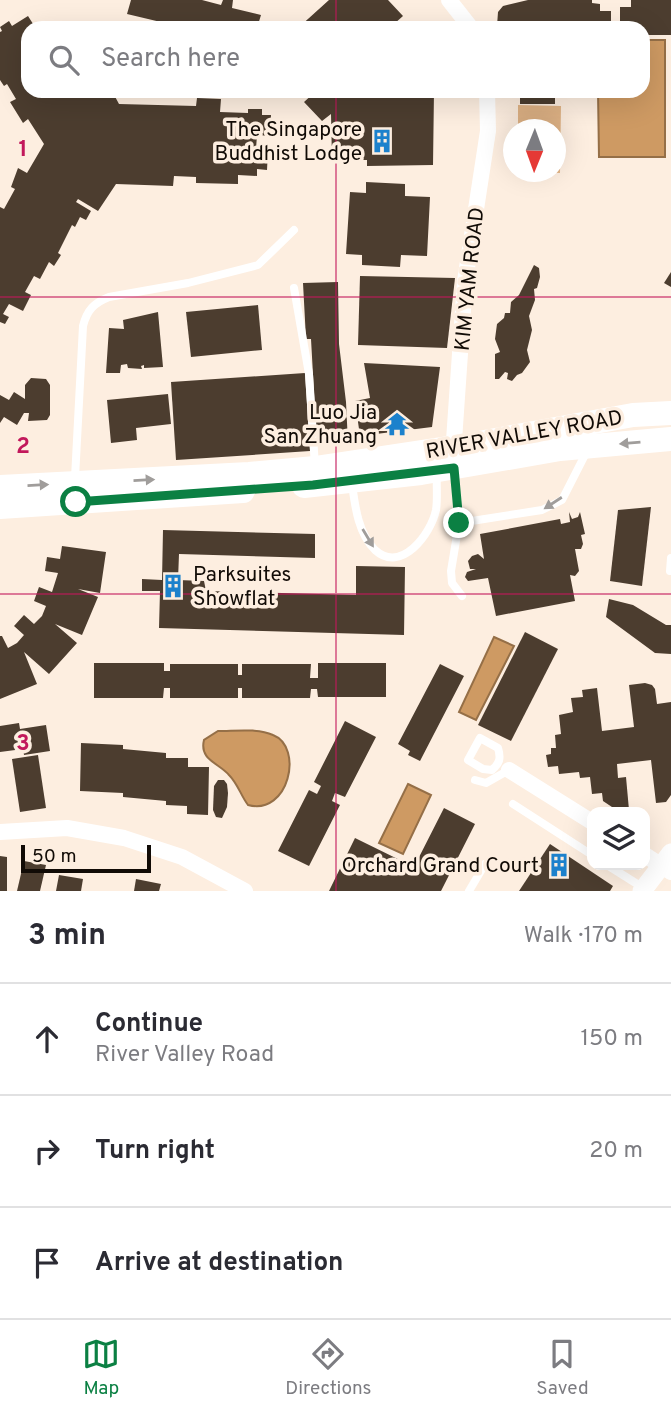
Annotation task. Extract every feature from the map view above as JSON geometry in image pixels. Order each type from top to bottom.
[{"type":"main road","name":"RIVER VALLEY ROAD","points":[[0,487],[76,493],[351,481],[448,462],[633,415],[671,413]]},
{"type":"main road","name":"RIVER VALLEY ROAD","points":[[0,507],[76,493],[226,475],[448,462],[671,439]]},
{"type":"street","points":[[449,0],[466,21]]},
{"type":"street","name":"KIM YAM ROAD","points":[[448,462],[465,281],[488,131],[487,98]]},
{"type":"street","points":[[504,767],[587,819]]},
{"type":"street","points":[[0,832],[67,828],[124,838],[182,857],[245,891]]},
{"type":"street","points":[[644,890],[662,862]]},
{"type":"lane","points":[[76,493],[75,464],[83,326],[86,314],[97,302],[109,297],[188,283],[258,265],[293,230]]},
{"type":"lane","points":[[294,288],[309,374],[315,468]]},
{"type":"lane","points":[[459,523],[542,510],[562,499],[589,447]]},
{"type":"lane","points":[[351,481],[356,514],[376,550],[388,557],[407,555],[417,546],[436,510],[448,462]]},
{"type":"lane","points":[[448,462],[459,523],[451,571],[452,583],[462,596]]},
{"type":"lane","points":[[670,571],[671,558]]},
{"type":"lane","points":[[475,779],[486,783],[504,767]]},
{"type":"lane","points":[[513,804],[587,852]]},
{"type":"lane","points":[[469,891],[485,864]]},
{"type":"lane","points":[[614,870],[644,890]]},
{"type":"shaded area","points":[[650,40],[665,40],[665,157],[599,157],[598,98],[650,98]]},
{"type":"shaded area","points":[[518,105],[561,106],[561,119],[518,119]]},
{"type":"shaded area","points":[[494,637],[514,646],[476,720],[459,712]]},
{"type":"shaded area","points":[[218,731],[260,731],[283,742],[290,765],[288,779],[274,800],[262,806],[248,805],[232,779],[207,757],[203,747],[204,740]]},
{"type":"shaded area","points":[[408,784],[431,795],[403,854],[379,843]]},
{"type":"building","points":[[131,0],[202,0],[221,5],[223,0],[233,0],[232,8],[261,15],[259,21],[156,21],[127,14]]},
{"type":"building","points":[[329,0],[388,0],[403,16],[397,21],[306,21]]},
{"type":"building","points":[[528,0],[592,0],[592,3],[600,4],[600,11],[611,11],[611,21],[497,21],[498,12],[503,6]]},
{"type":"building","points":[[631,0],[671,0],[671,35],[650,35],[650,21],[620,21],[620,7],[631,7]]},
{"type":"building","points":[[28,16],[31,21],[21,21],[21,98],[116,98],[119,104],[196,106],[197,98],[221,99],[220,112],[248,113],[248,109],[262,109],[262,115],[271,115],[270,136],[257,135],[256,149],[268,150],[267,170],[257,169],[257,176],[238,175],[238,184],[196,183],[196,177],[174,176],[173,186],[116,184],[98,211],[78,199],[76,202],[91,211],[86,220],[80,217],[75,227],[72,225],[54,266],[49,262],[40,279],[34,276],[25,292],[31,295],[23,311],[9,304],[3,314],[9,317],[5,324],[0,322],[0,207],[4,209],[15,189],[11,187],[18,168],[27,173],[44,144],[28,119],[23,123],[10,102],[16,99],[7,84],[4,86],[0,80],[0,27],[9,21],[12,26]]},
{"type":"building","name":"The Singapore Buddhist Lodge","points":[[308,98],[434,98],[433,165],[367,166],[367,160],[332,160],[331,114],[322,121],[304,102]]},
{"type":"building","points":[[520,98],[555,98],[555,104],[520,104]]},
{"type":"building","points":[[366,182],[405,184],[405,196],[430,197],[427,256],[401,255],[400,267],[362,265],[362,255],[346,254],[350,192],[366,193]]},
{"type":"building","points":[[534,265],[539,268],[540,277],[537,288],[534,289],[535,300],[529,316],[532,330],[527,350],[530,362],[512,381],[507,379],[508,373],[505,372],[499,379],[495,379],[495,354],[500,352],[495,339],[497,324],[504,318],[505,313],[510,313],[511,302],[519,295]]},
{"type":"building","points":[[671,272],[671,287],[664,283]]},
{"type":"building","points":[[360,276],[455,278],[447,348],[358,345]]},
{"type":"building","points":[[338,282],[339,344],[348,443],[317,446],[311,339],[306,339],[303,283]]},
{"type":"building","points":[[258,305],[262,350],[191,357],[186,312]]},
{"type":"building","points":[[158,312],[163,367],[144,368],[144,365],[141,366],[142,369],[128,368],[127,364],[121,365],[120,373],[106,373],[109,328],[124,329],[123,320]]},
{"type":"building","points":[[364,363],[440,367],[432,427],[360,436],[355,401],[370,398]]},
{"type":"building","points":[[305,373],[310,451],[176,460],[171,382]]},
{"type":"building","points":[[31,378],[46,379],[50,385],[50,415],[47,420],[28,421],[29,413],[24,413],[17,425],[4,417],[0,423],[0,395],[9,400],[14,392],[25,399],[25,385]]},
{"type":"building","points":[[168,394],[171,424],[136,428],[137,440],[111,443],[107,400]]},
{"type":"building","points":[[651,507],[642,586],[610,581],[618,510]]},
{"type":"building","points":[[569,512],[572,519],[578,517],[580,512],[585,534],[581,535],[581,549],[575,549],[579,571],[575,576],[570,575],[575,601],[496,616],[488,578],[468,581],[465,577],[467,572],[476,569],[470,569],[468,561],[472,556],[478,554],[484,559],[480,534],[560,519],[561,524],[570,522]]},
{"type":"building","name":"Parksuites Showflat","points":[[163,530],[315,534],[315,558],[179,554],[178,580],[204,581],[206,591],[356,595],[356,566],[405,567],[404,635],[159,628],[160,591],[142,591],[142,579],[162,580]]},
{"type":"building","points":[[62,546],[106,552],[100,593],[78,589],[98,597],[82,635],[55,624],[77,643],[49,674],[24,652],[37,684],[0,699],[0,636],[8,648],[24,635],[14,626],[24,615],[34,624],[42,616],[46,606],[34,601],[39,587],[52,592],[58,573],[45,571],[47,557],[60,559]]},
{"type":"building","points":[[609,599],[633,605],[666,625],[671,625],[671,654],[655,653],[606,617]]},
{"type":"building","points":[[525,632],[558,649],[511,741],[478,725]]},
{"type":"building","points":[[94,663],[164,663],[164,671],[170,671],[170,664],[238,664],[238,675],[242,675],[242,664],[311,664],[310,678],[318,678],[318,663],[386,663],[386,697],[318,697],[317,689],[311,689],[310,698],[242,698],[242,688],[238,688],[238,698],[170,698],[170,688],[164,688],[163,698],[94,698]]},
{"type":"building","points":[[440,664],[464,676],[420,761],[408,755],[410,751],[398,744]]},
{"type":"building","points":[[629,685],[652,685],[657,704],[671,702],[671,795],[666,802],[656,803],[651,760],[617,764],[618,778],[626,777],[629,807],[612,807],[603,801],[602,793],[592,794],[590,777],[580,778],[579,772],[559,774],[558,766],[548,767],[546,755],[551,754],[551,748],[556,748],[555,735],[561,734],[559,715],[573,712],[571,698],[583,697],[582,690],[597,688],[602,731],[634,727]]},
{"type":"building","points":[[345,721],[376,737],[345,797],[335,793],[332,801],[340,805],[309,866],[278,851],[309,790],[317,794],[321,786],[314,782]]},
{"type":"building","points":[[19,723],[20,729],[46,725],[50,751],[24,755],[23,749],[0,752],[0,726]]},
{"type":"building","points":[[81,743],[123,745],[123,749],[166,753],[166,758],[188,758],[188,767],[209,767],[208,815],[187,814],[187,806],[166,805],[166,801],[123,797],[123,793],[80,791]]},
{"type":"building","points":[[38,755],[46,808],[20,812],[12,759]]},
{"type":"building","points":[[218,780],[224,780],[228,793],[227,807],[222,818],[216,817],[213,810],[214,786]]},
{"type":"building","points":[[444,808],[475,824],[441,891],[329,891],[355,838],[414,867]]},
{"type":"building","name":"Orchard Grand Court","points":[[550,844],[613,886],[610,891],[519,891]]},
{"type":"building","points":[[0,856],[7,857],[7,891],[0,891]]},
{"type":"building","points":[[24,861],[46,865],[40,891],[17,891]]},
{"type":"building","points":[[59,875],[83,879],[81,891],[56,891]]},
{"type":"building","points":[[136,879],[161,884],[159,891],[134,891]]},
{"type":"place","name":"The Singapore Buddhist Lodge","points":[[382,141]]},
{"type":"place","name":"Luo Jia San Zhuang","points":[[397,424]]},
{"type":"place","name":"Parksuites Showflat","points":[[173,586]]},
{"type":"place","name":"Orchard Grand Court","points":[[559,865]]},
{"type":"route","points":[[76,502],[313,485],[454,468],[459,523]]}]
